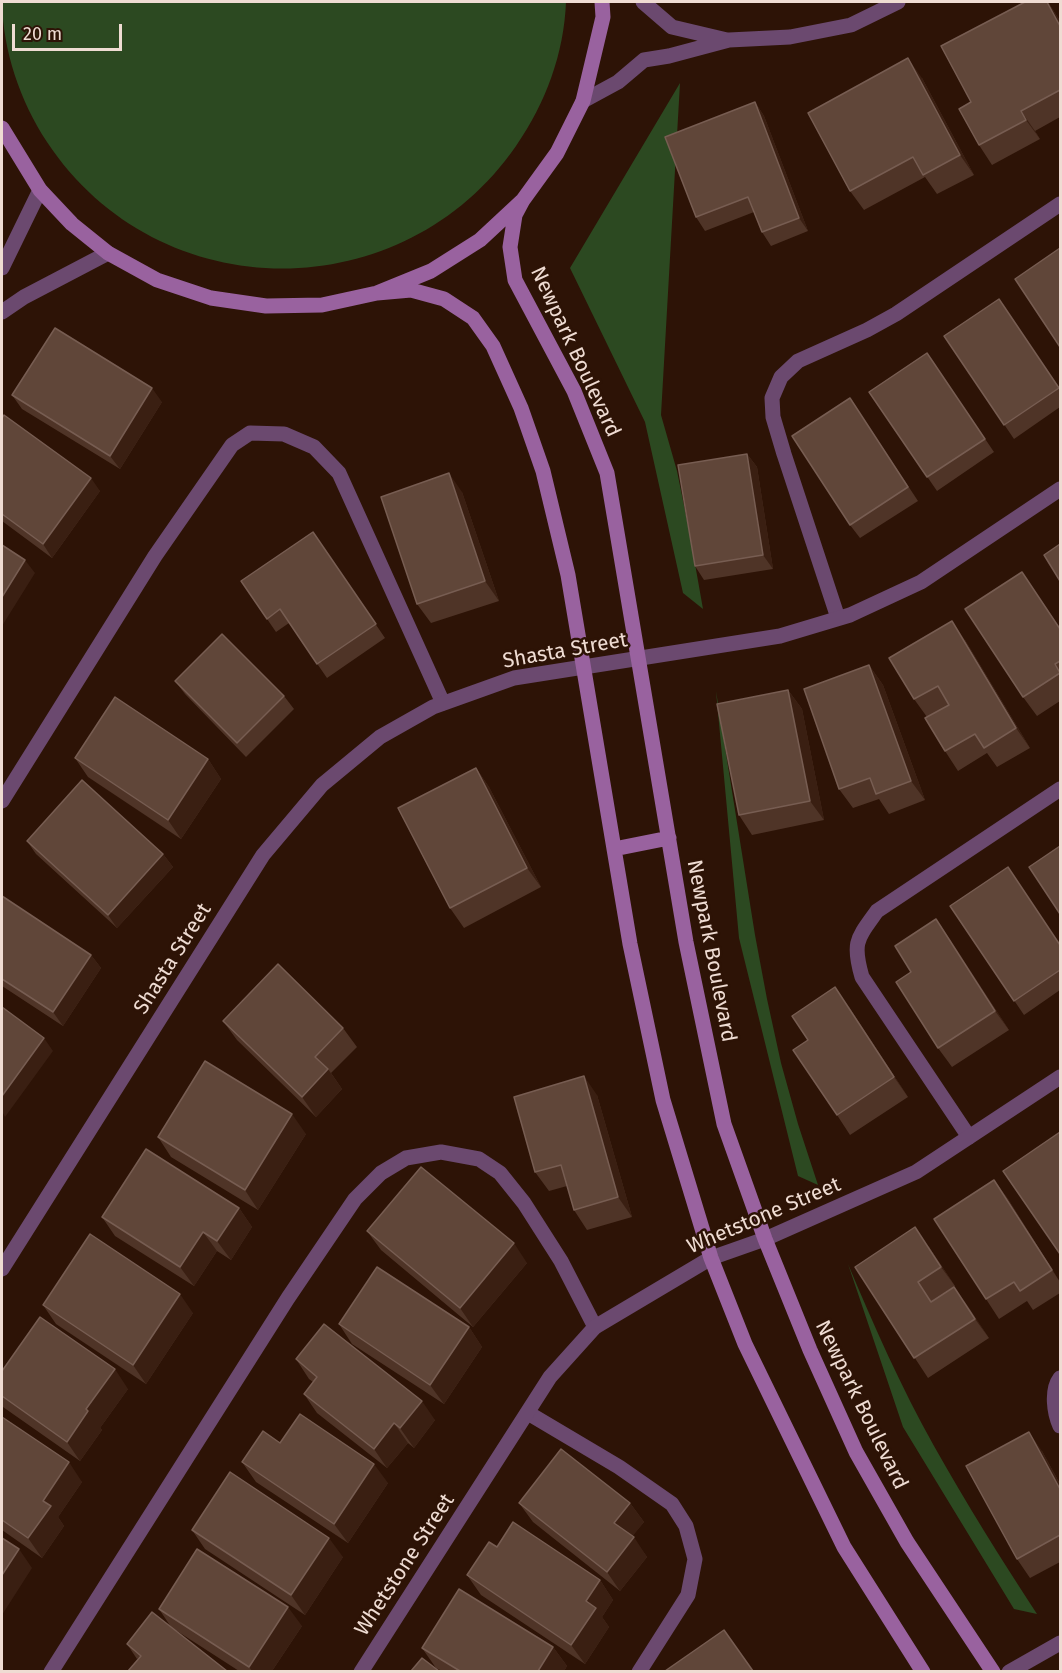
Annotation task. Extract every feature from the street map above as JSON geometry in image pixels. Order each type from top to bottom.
[{"type":"street","points":[[377,293],[431,271],[480,240],[523,200],[557,153],[583,101],[603,17],[602,2]]},
{"type":"street","points":[[643,2],[672,27],[729,40]]},
{"type":"street","points":[[583,101],[618,82],[644,60],[669,56],[729,40],[790,37],[851,25],[898,2]]},
{"type":"street","points":[[2,128],[40,190],[72,224],[108,253],[157,280],[211,297],[266,306],[322,305],[377,293],[411,290],[444,299],[473,318],[493,346],[521,408],[543,471],[568,575],[630,944],[663,1100],[711,1258],[745,1344],[844,1547],[922,1671]]},
{"type":"street","points":[[2,268],[40,190]]},
{"type":"street","name":"Newpark Boulevard","points":[[523,200],[515,215],[510,248],[515,280],[574,391],[607,473],[686,942],[724,1124],[765,1239],[810,1350],[856,1452],[907,1542],[993,1671]]},
{"type":"street","points":[[838,618],[773,417],[772,398],[782,377],[798,361],[867,330],[896,314],[1060,204]]},
{"type":"street","points":[[2,312],[24,297],[108,253]]},
{"type":"street","points":[[2,801],[155,556],[232,445],[250,433],[284,434],[314,447],[339,473],[443,704]]},
{"type":"street","name":"Shasta Street","points":[[2,1269],[264,855],[322,785],[380,737],[433,707],[514,678],[780,636],[849,615],[921,582],[1060,489]]},
{"type":"street","points":[[969,1137],[862,977],[856,956],[859,938],[878,911],[1060,789]]},
{"type":"street","points":[[614,849],[669,838]]},
{"type":"street","name":"Whetstone Street","points":[[361,1671],[550,1377],[595,1327],[711,1258],[765,1239],[916,1172],[1060,1077]]},
{"type":"street","points":[[51,1671],[288,1298],[355,1199],[381,1173],[406,1158],[441,1152],[479,1159],[500,1173],[524,1203],[561,1261],[595,1327]]},
{"type":"street","points":[[1060,1378],[1054,1402],[1060,1426]]},
{"type":"street","points":[[528,1413],[619,1467],[672,1504],[686,1526],[695,1559],[688,1595],[639,1671]]},
{"type":"street","points":[[1009,1671],[1060,1642]]},
{"type":"green space","points":[[2,2],[566,2],[562,40],[557,59],[552,77],[536,113],[516,146],[468,200],[411,238],[347,261],[281,269],[214,260],[151,237],[94,197],[47,142],[29,110],[10,57]]},
{"type":"green space","points":[[680,83],[661,415],[677,471],[703,609],[683,593],[645,422],[570,268]]},
{"type":"green space","points":[[716,691],[767,999],[781,1063],[818,1185],[798,1176],[739,938]]},
{"type":"green space","points":[[848,1264],[888,1356],[922,1424],[971,1510],[1037,1614],[1014,1609],[903,1427]]},
{"type":"building","points":[[1025,2],[1047,2],[1060,26],[1060,90],[1021,111],[1026,120],[979,145],[959,109],[971,102],[941,46]]},
{"type":"building","points":[[908,58],[960,155],[923,175],[913,157],[850,191],[808,113]]},
{"type":"building","points":[[755,102],[799,218],[762,232],[748,197],[696,217],[665,137]]},
{"type":"building","points":[[1060,248],[1060,347],[1015,279]]},
{"type":"building","points":[[999,299],[1059,388],[1004,425],[944,336]]},
{"type":"building","points":[[55,328],[152,388],[110,456],[12,395]]},
{"type":"building","points":[[927,353],[985,439],[927,477],[869,392]]},
{"type":"building","points":[[850,398],[908,487],[850,525],[792,436]]},
{"type":"building","points":[[4,415],[91,478],[43,544],[2,514],[2,418]]},
{"type":"building","points":[[747,454],[763,555],[695,566],[678,465]]},
{"type":"building","points":[[449,473],[485,581],[417,604],[381,497]]},
{"type":"building","points":[[313,532],[376,624],[317,664],[280,609],[267,619],[241,581]]},
{"type":"building","points":[[1060,544],[1060,581],[1044,555]]},
{"type":"building","points":[[2,545],[25,560],[2,597]]},
{"type":"building","points":[[1022,572],[1060,629],[1060,661],[1055,664],[1060,673],[1023,697],[965,609]]},
{"type":"building","points":[[952,621],[1016,728],[984,748],[975,734],[945,751],[925,718],[949,705],[938,686],[914,699],[889,658]]},
{"type":"building","points":[[222,634],[284,696],[237,743],[175,681]]},
{"type":"building","points":[[869,665],[911,781],[876,794],[870,778],[839,789],[804,689]]},
{"type":"building","points":[[788,690],[810,801],[739,815],[717,704]]},
{"type":"building","points":[[115,697],[208,759],[168,820],[75,758]]},
{"type":"building","points":[[476,768],[527,868],[450,908],[398,808]]},
{"type":"building","points":[[82,780],[163,854],[108,915],[27,841]]},
{"type":"building","points":[[1060,846],[1060,914],[1029,867]]},
{"type":"building","points":[[1008,867],[1060,945],[1060,970],[1014,1001],[950,906]]},
{"type":"building","points":[[2,896],[91,955],[53,1012],[2,979]]},
{"type":"building","points":[[936,919],[995,1011],[938,1048],[896,982],[911,972],[895,946]]},
{"type":"building","points":[[278,964],[343,1028],[315,1057],[328,1069],[302,1097],[223,1021]]},
{"type":"building","points":[[835,987],[894,1077],[837,1115],[793,1050],[808,1040],[792,1016]]},
{"type":"building","points":[[2,1007],[44,1038],[2,1096]]},
{"type":"building","points":[[205,1061],[292,1114],[245,1190],[158,1137]]},
{"type":"building","points":[[584,1076],[618,1197],[574,1210],[561,1165],[535,1172],[514,1097]]},
{"type":"building","points":[[1060,1132],[1060,1254],[1003,1171]]},
{"type":"building","points":[[146,1149],[239,1208],[217,1241],[203,1232],[180,1267],[102,1217]]},
{"type":"building","points":[[421,1167],[514,1243],[460,1308],[367,1231]]},
{"type":"building","points":[[994,1180],[1052,1270],[1020,1291],[1014,1282],[986,1299],[934,1219]]},
{"type":"building","points":[[915,1227],[941,1267],[918,1282],[931,1302],[954,1287],[975,1319],[914,1358],[855,1267]]},
{"type":"building","points":[[90,1234],[180,1294],[133,1365],[43,1305]]},
{"type":"building","points":[[377,1267],[469,1327],[430,1385],[339,1324]]},
{"type":"building","points":[[40,1317],[115,1369],[86,1409],[88,1411],[67,1442],[2,1396],[2,1371]]},
{"type":"building","points":[[324,1324],[422,1401],[400,1428],[394,1423],[374,1449],[304,1394],[317,1377],[296,1359]]},
{"type":"building","points":[[300,1414],[374,1464],[334,1524],[242,1462],[263,1431],[280,1443]]},
{"type":"building","points":[[2,1417],[69,1462],[43,1501],[51,1506],[28,1538],[2,1520]]},
{"type":"building","points":[[1029,1432],[1060,1489],[1060,1535],[1017,1559],[966,1466]]},
{"type":"building","points":[[561,1449],[630,1503],[614,1523],[634,1537],[607,1572],[519,1503]]},
{"type":"building","points":[[230,1472],[329,1538],[291,1595],[192,1530]]},
{"type":"building","points":[[513,1522],[600,1580],[586,1601],[596,1608],[571,1645],[467,1575],[489,1542],[497,1547]]},
{"type":"building","points":[[2,1538],[19,1549],[2,1575]]},
{"type":"building","points":[[197,1549],[288,1607],[249,1667],[159,1609]]},
{"type":"building","points":[[459,1589],[553,1647],[538,1671],[460,1671],[422,1648]]},
{"type":"building","points":[[152,1612],[227,1671],[128,1671],[141,1656],[127,1644]]},
{"type":"building","points":[[724,1630],[753,1671],[665,1671]]},
{"type":"building","points":[[422,1658],[439,1671],[411,1671]]}]
